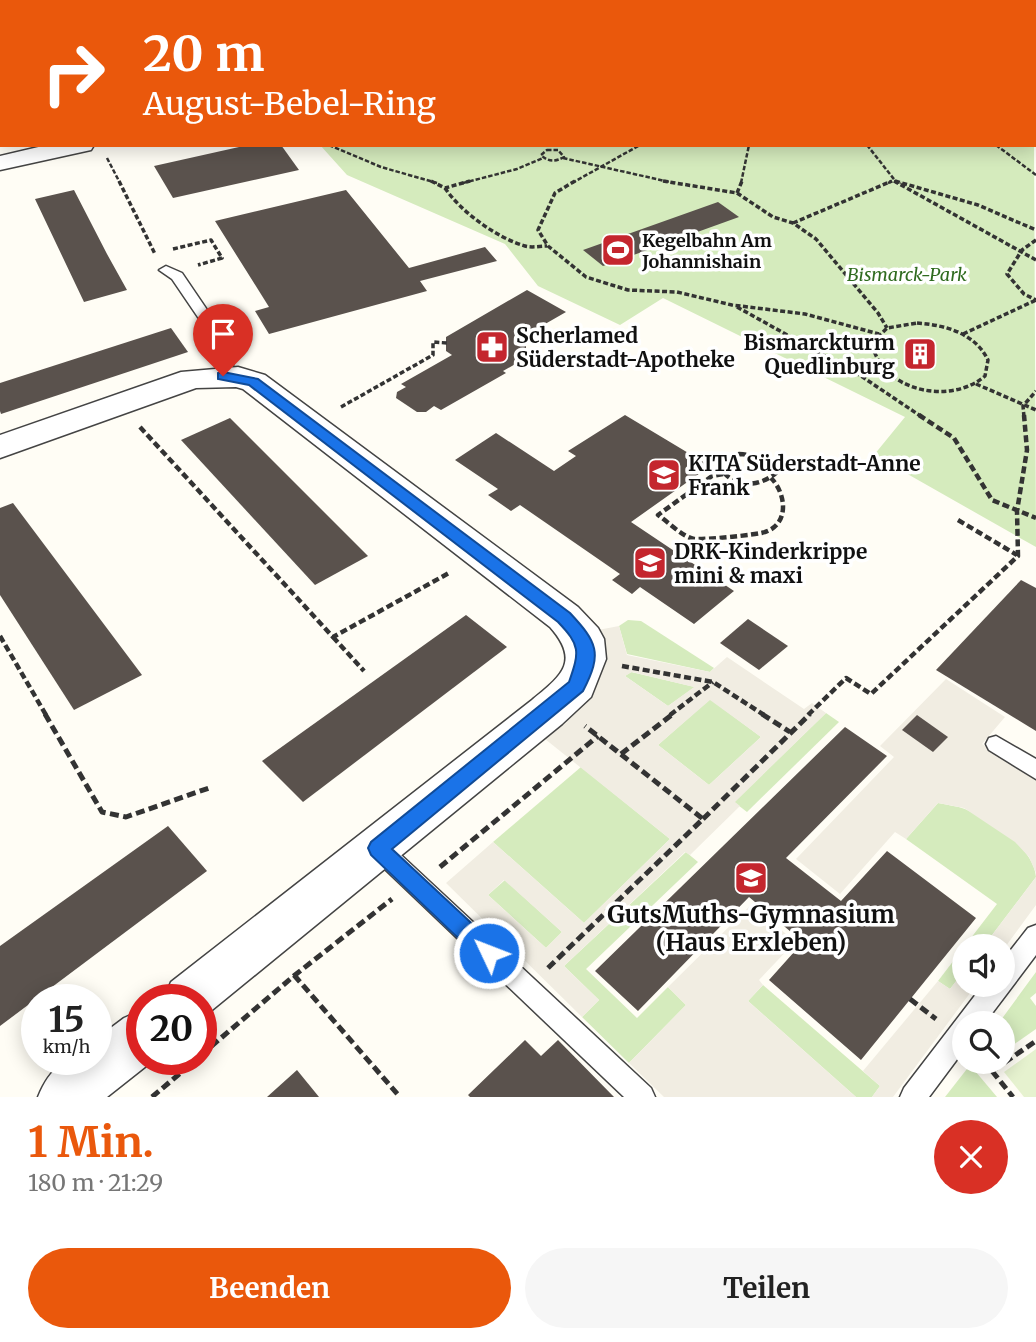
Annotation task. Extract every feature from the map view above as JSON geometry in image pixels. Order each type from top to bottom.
[{"type":"street","points":[[0,163],[92,147]]},
{"type":"street","points":[[0,447],[192,379],[223,376],[254,382],[564,617],[584,639],[586,659],[577,686],[208,984]]},
{"type":"street","points":[[65,1097],[126,1049]]},
{"type":"lane","points":[[166,270],[177,276],[230,354],[223,376]]},
{"type":"lane","points":[[996,744],[1036,770]]},
{"type":"lane","points":[[378,848],[642,1097]]},
{"type":"lane","points":[[1015,963],[1036,936]]},
{"type":"lane","points":[[913,1097],[952,1046]]},
{"type":"path","points":[[92,147],[155,254],[211,240],[222,258]]},
{"type":"path","points":[[334,147],[381,167],[440,184],[450,198],[476,218],[526,247],[548,246]]},
{"type":"path","points":[[636,147],[555,193],[538,230],[548,246],[586,277],[628,290],[677,292],[733,305],[805,314],[879,334]]},
{"type":"path","points":[[737,192],[745,173],[749,147]]},
{"type":"path","points":[[868,147],[893,180],[1036,260]]},
{"type":"path","points":[[999,147],[1036,175]]},
{"type":"path","points":[[543,158],[542,153],[551,150],[561,152],[563,158]]},
{"type":"path","points":[[445,188],[517,169],[543,158],[553,161],[563,158],[654,180],[737,192],[773,217],[793,223],[824,248],[878,313],[887,328]]},
{"type":"path","points":[[793,223],[893,180],[978,205],[1036,230]]},
{"type":"path","points":[[1036,240],[1022,250],[1007,274],[1024,294],[1036,300]]},
{"type":"path","points":[[963,334],[1036,300]]},
{"type":"path","points":[[733,305],[861,376],[954,438],[992,500],[1036,519]]},
{"type":"path","points":[[917,323],[936,325],[963,334],[984,349],[989,359],[989,369],[976,384],[961,389],[943,391],[905,383],[878,364],[872,354],[872,343],[887,328],[917,323]]},
{"type":"path","points":[[337,409],[433,355],[433,342],[447,343]]},
{"type":"path","points":[[976,384],[1036,410]]},
{"type":"path","points":[[526,988],[846,678],[871,694],[1018,556],[1017,511],[1027,450],[1023,406],[1036,391]]},
{"type":"path","points":[[122,404],[137,424],[364,670]]},
{"type":"path","points":[[723,474],[722,461],[739,454],[756,454],[771,462],[776,473],[767,482],[742,484],[723,474],[712,476],[658,515],[693,539],[765,532],[776,527],[782,519],[784,500],[777,482],[772,478]]},
{"type":"path","points":[[958,520],[1018,556]]},
{"type":"path","points":[[333,637],[451,572]]},
{"type":"path","points":[[0,636],[102,812],[127,817],[209,788]]},
{"type":"path","points":[[586,659],[713,682],[790,732]]},
{"type":"path","points":[[621,754],[713,682]]},
{"type":"path","points":[[557,704],[703,819]]},
{"type":"path","points":[[264,940],[400,1097]]},
{"type":"path","points":[[1015,1056],[1036,1041]]},
{"type":"path","points":[[994,1074],[1013,1097]]},
{"type":"path","points":[[152,1097],[178,1075]]},
{"type":"green space","name":"Bismarck-Park","points":[[322,147],[1034,147],[1036,547],[874,455],[905,417],[663,298],[620,325],[538,286],[505,244],[347,175]]},
{"type":"green space","points":[[628,620],[641,621],[714,668],[710,672],[627,654],[619,626]]},
{"type":"green space","points":[[631,672],[695,687],[668,706],[625,676]]},
{"type":"green space","points":[[710,699],[761,737],[709,785],[658,745]]},
{"type":"green space","points":[[826,713],[839,722],[747,812],[734,802]]},
{"type":"green space","points":[[581,767],[670,839],[584,923],[493,842]]},
{"type":"green space","points":[[938,803],[965,809],[987,820],[1019,845],[1033,866],[1036,877],[993,934],[974,934],[997,904],[906,839]]},
{"type":"green space","points":[[686,852],[698,862],[586,969],[637,1018],[668,987],[686,1005],[629,1063],[582,1017],[599,1000],[564,966]]},
{"type":"green space","points":[[505,880],[562,932],[546,948],[488,895]]},
{"type":"green space","points":[[952,963],[952,986],[950,989],[938,981]]},
{"type":"green space","points":[[1036,972],[1036,993],[1030,998],[1036,1006],[1036,1029],[1015,1044],[1015,1011],[1008,1011]]},
{"type":"green space","points":[[763,985],[880,1086],[872,1097],[856,1097],[748,1001]]},
{"type":"green space","points":[[1036,1049],[1036,1097],[1024,1097],[1006,1074],[1015,1074],[1015,1064]]},
{"type":"green space","points":[[963,1074],[978,1074],[997,1097],[945,1097]]},
{"type":"shaded area","points":[[619,626],[627,655],[710,672],[727,657],[804,709],[812,703],[826,713],[735,802],[740,806],[690,855],[685,852],[564,966],[599,1000],[582,1017],[446,883],[493,842],[584,923],[670,839],[540,735],[595,682],[604,668],[606,653],[598,630]],"holes":[[[632,672],[694,687],[668,706],[625,676]],[[710,700],[761,737],[709,785],[658,745]],[[504,880],[562,932],[546,948],[488,895]]]},
{"type":"shaded area","points":[[946,679],[1005,717],[982,744],[1036,779],[1036,873],[1029,857],[1015,842],[964,808],[938,803],[906,839],[895,832],[840,894],[796,859],[894,757],[880,746]]},
{"type":"shaded area","points":[[1036,877],[1036,905],[1015,934],[993,934]]},
{"type":"shaded area","points":[[752,904],[795,942],[759,980],[763,985],[748,1001],[856,1097],[664,1097],[629,1063],[686,1005],[668,987]]},
{"type":"shaded area","points":[[938,981],[950,989],[952,986],[952,997],[967,997],[957,1011],[952,1011],[952,1017],[893,1097],[872,1097],[880,1086],[863,1071]]},
{"type":"building","points":[[239,147],[282,147],[299,170],[173,198],[154,166]]},
{"type":"building","points":[[74,190],[127,290],[84,302],[35,199]]},
{"type":"building","points":[[346,190],[409,268],[485,247],[497,261],[420,281],[427,291],[269,334],[255,311],[269,307],[215,221]]},
{"type":"building","points":[[718,202],[739,217],[603,266],[583,250]]},
{"type":"building","points":[[527,290],[566,312],[519,339],[526,343],[526,358],[503,371],[506,373],[441,410],[434,406],[426,412],[417,412],[396,398],[397,392],[406,387],[401,384],[452,355],[446,351],[446,337]]},
{"type":"building","points":[[171,328],[188,352],[1,414],[0,383]]},
{"type":"building","name":"Bismarckturm Quedlinburg","points":[[913,348],[929,351],[931,356],[919,360],[912,357],[909,352]]},
{"type":"building","points":[[625,415],[710,466],[631,522],[734,591],[694,624],[640,587],[632,594],[612,580],[620,574],[520,505],[511,511],[488,495],[498,489],[455,460],[496,433],[554,471],[576,456],[568,451]]},
{"type":"building","points":[[230,418],[368,556],[315,585],[181,440]]},
{"type":"building","points":[[13,503],[142,675],[74,710],[0,595],[0,508]]},
{"type":"building","points":[[1021,580],[1036,588],[1036,731],[936,670]]},
{"type":"building","points":[[466,615],[507,647],[303,802],[262,761]]},
{"type":"building","points":[[748,619],[788,646],[759,670],[720,643]]},
{"type":"building","points":[[917,715],[948,737],[933,752],[902,730]]},
{"type":"building","name":"GutsMuths-Gymnasium (Haus Erxleben)","points":[[845,727],[887,756],[786,858],[841,901],[887,851],[976,918],[963,934],[952,934],[952,948],[861,1060],[769,980],[803,942],[749,897],[638,1011],[595,971]]},
{"type":"building","points":[[168,826],[207,871],[56,984],[21,984],[21,1010],[0,1026],[0,946]]},
{"type":"building","points":[[525,1040],[541,1056],[558,1040],[614,1097],[468,1095]]},
{"type":"building","points":[[297,1070],[319,1097],[267,1097]]},
{"type":"place","name":"Kegelbahn Am Johannishain","points":[[618,250]]},
{"type":"place","name":"Scherlamed Süderstadt-Apotheke","points":[[492,347]]},
{"type":"place","name":"Bismarckturm Quedlinburg","points":[[920,354]]},
{"type":"place","name":"KITA Süderstadt-Anne Frank","points":[[664,475]]},
{"type":"place","name":"DRK-Kinderkrippe mini & maxi","points":[[650,563]]},
{"type":"place","name":"GutsMuths-Gymnasium (Haus Erxleben)","points":[[751,878]]},
{"type":"route","points":[[223,376],[254,382],[564,617],[584,639],[586,659],[577,686],[378,848],[489,953]]}]
